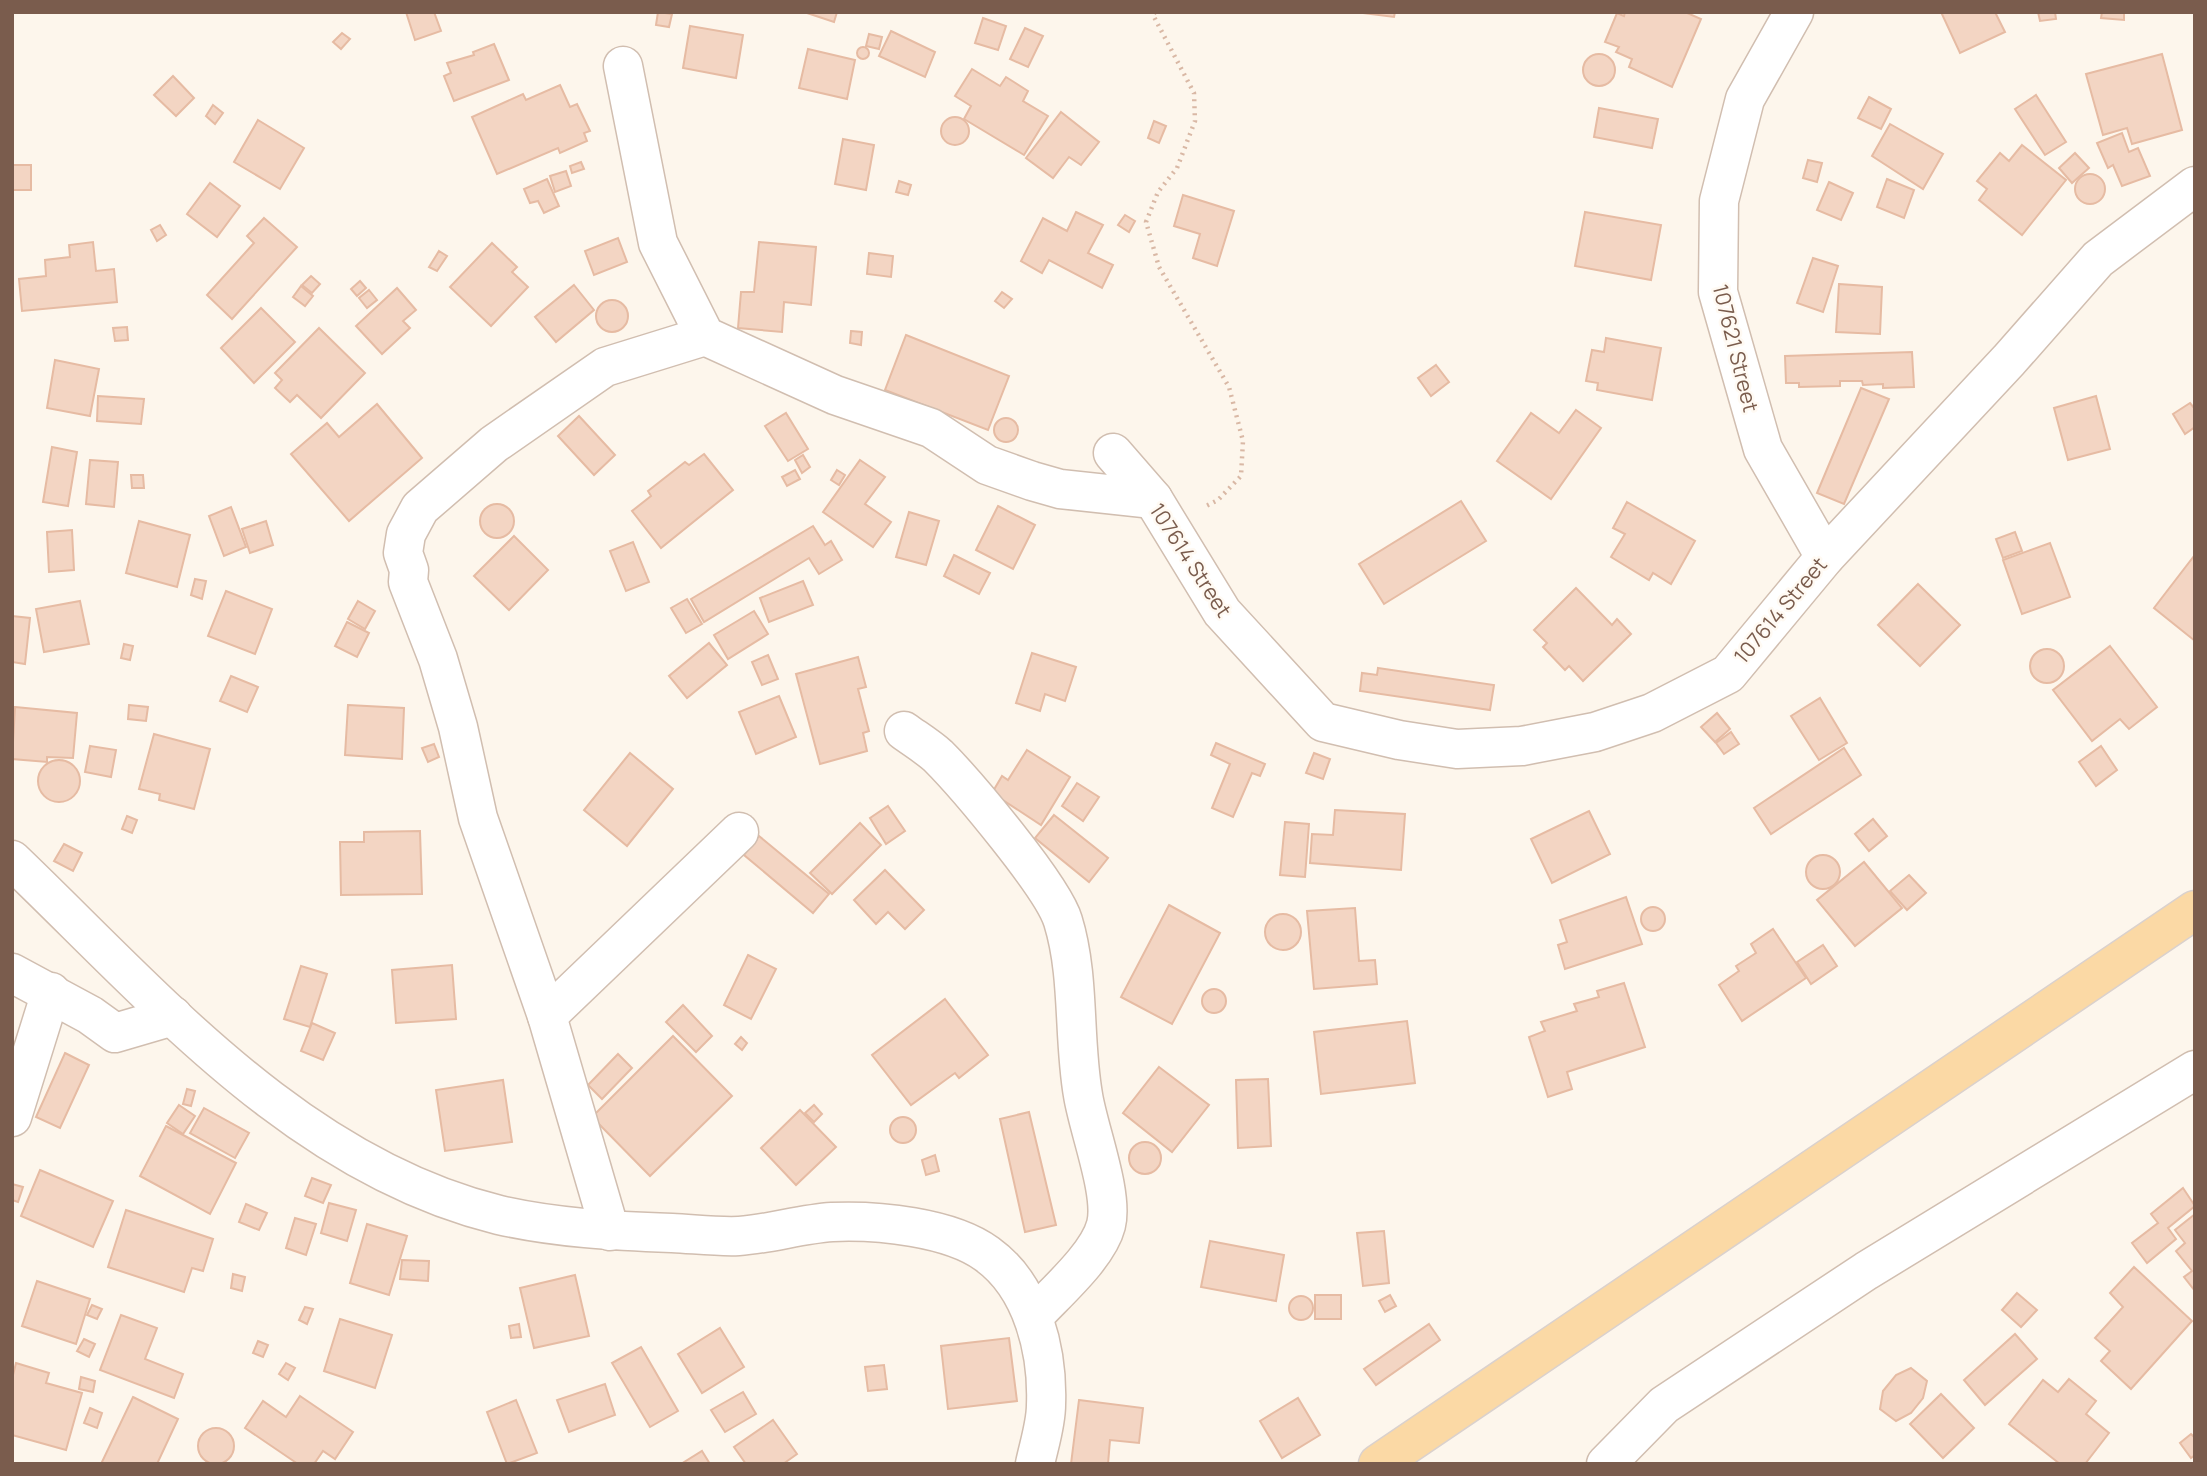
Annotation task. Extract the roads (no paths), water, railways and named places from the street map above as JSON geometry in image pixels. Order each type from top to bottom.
[{"type":"main road","points":[[1378,1464],[2195,910]]},
{"type":"street","name":"107621 Street","points":[[1794,12],[1745,99],[1719,201],[1718,292],[1763,449],[1825,557]]},
{"type":"street","points":[[623,66],[658,243],[705,336],[835,395],[931,428],[987,465],[1060,489],[1160,511]]},
{"type":"street","name":"107614 Street","points":[[1113,453],[1160,511],[1222,612],[1323,722],[1399,740],[1457,749],[1522,746],[1595,732],[1652,713],[1728,674],[1825,557],[2009,360],[2098,260],[2195,186]]},
{"type":"street","points":[[610,1231],[547,1016],[478,818],[451,704],[419,604],[408,582],[409,570],[403,553],[406,534],[420,508],[494,444],[605,366],[705,336]]},
{"type":"street","points":[[904,730],[938,756],[1051,895],[1063,919],[1069,948],[1083,1093],[1101,1174],[1107,1222],[1101,1240],[1034,1316]]},
{"type":"street","points":[[547,1016],[739,832]]},
{"type":"street","points":[[12,860],[173,1016],[229,1066],[318,1135],[443,1197],[500,1215],[610,1231],[739,1236],[832,1222],[897,1225],[962,1239],[989,1255],[1009,1276],[1034,1316],[1044,1364],[1046,1406],[1035,1464]]},
{"type":"street","points":[[12,973],[51,992],[115,1033],[173,1016]]},
{"type":"street","points":[[12,1116],[51,992]]},
{"type":"street","points":[[1606,1464],[1664,1405],[1866,1271],[2195,1070]]}]
